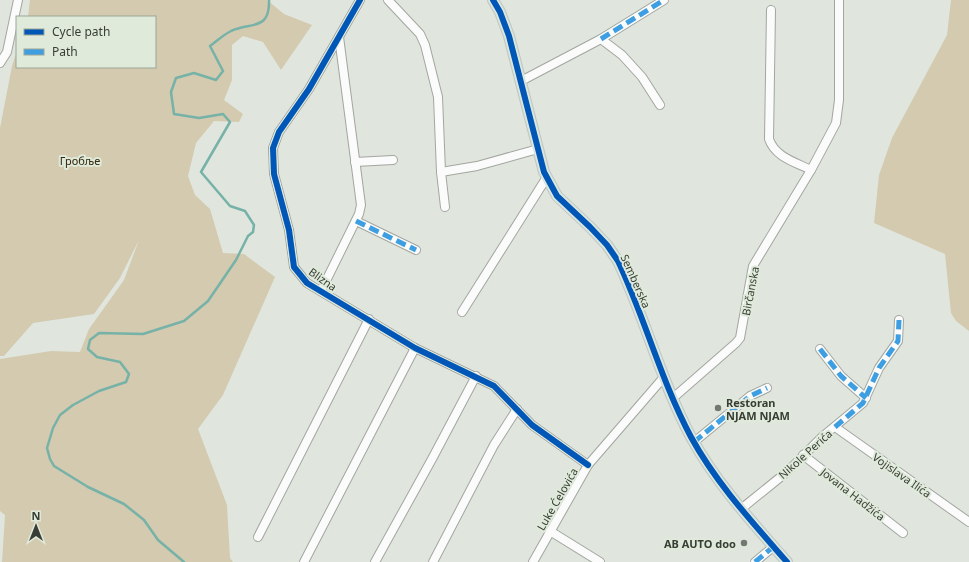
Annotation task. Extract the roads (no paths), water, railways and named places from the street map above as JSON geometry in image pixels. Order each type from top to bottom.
[{"type":"main road","name":"Semberska","points":[[493,0],[500,12],[509,36],[547,178],[557,196],[607,245],[618,261],[664,377],[694,442],[741,509],[787,562]]},
{"type":"street","points":[[0,63],[7,52],[18,0]]},
{"type":"street","name":"Blizna","points":[[360,0],[309,89],[279,132],[273,153],[274,174],[289,230],[294,267],[307,283],[416,348],[494,386],[532,425],[588,465]]},
{"type":"street","points":[[388,0],[420,34],[425,45],[438,97],[441,172],[445,207]]},
{"type":"street","points":[[521,81],[601,39],[664,0]]},
{"type":"street","name":"Birčanska","points":[[673,398],[740,338],[753,266],[811,170],[836,123],[838,114],[839,0]]},
{"type":"street","points":[[771,10],[769,139],[772,147],[777,153],[811,170]]},
{"type":"street","name":"Blizna","points":[[321,291],[356,221],[361,205],[339,35]]},
{"type":"street","points":[[601,39],[622,55],[642,78],[660,105]]},
{"type":"street","points":[[441,172],[477,166],[538,149]]},
{"type":"street","points":[[355,162],[393,160]]},
{"type":"street","points":[[462,312],[547,178]]},
{"type":"street","points":[[356,221],[416,250]]},
{"type":"street","points":[[258,537],[369,320]]},
{"type":"street","name":"Nikole Perića","points":[[741,509],[788,471],[803,455],[855,411],[866,398],[879,368],[898,341],[899,320]]},
{"type":"street","points":[[304,562],[416,348]]},
{"type":"street","points":[[820,349],[841,376],[866,398]]},
{"type":"street","points":[[375,562],[476,376]]},
{"type":"street","name":"Luke Ćelovića","points":[[533,562],[588,465],[664,377]]},
{"type":"street","points":[[694,442],[750,396],[767,388]]},
{"type":"street","points":[[433,562],[494,445],[517,409]]},
{"type":"street","name":"Vojislava Ilića","points":[[835,427],[969,522]]},
{"type":"street","name":"Jovana Hadžića","points":[[803,455],[903,533]]},
{"type":"street","name":"Luke Ćelovića","points":[[550,531],[591,560],[600,562]]},
{"type":"street","points":[[755,562],[773,547]]},
{"type":"waterway","name":"Blizna","points":[[184,562],[158,540],[144,520],[124,504],[88,487],[54,466],[47,448],[53,428],[60,415],[73,405],[99,391],[126,382],[129,374],[120,362],[97,357],[88,349],[90,340],[99,333],[143,334],[184,321],[208,301],[236,260],[248,236],[253,232],[254,225],[245,211],[230,206],[201,172],[230,122],[223,114],[199,118],[174,114],[171,92],[176,78],[194,73],[216,80],[223,71],[210,46],[231,31],[258,24],[263,21],[266,17],[269,0]]},
{"type":"place","name":"Restoran NJAM NJAM","points":[[718,408]]},
{"type":"place","name":"AB AUTO doo","points":[[744,543]]},
{"type":"park label","name":"Гробље","points":[[80,160]]}]
